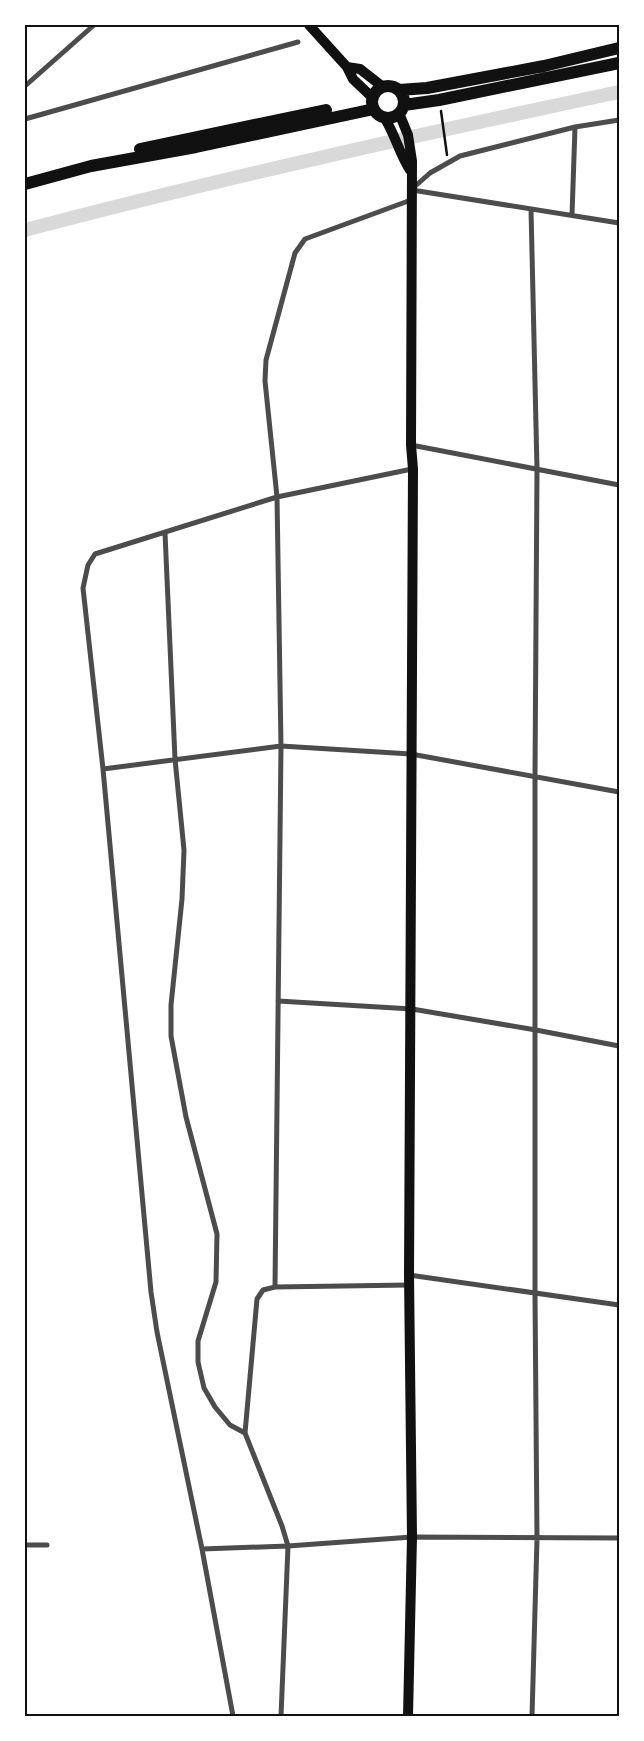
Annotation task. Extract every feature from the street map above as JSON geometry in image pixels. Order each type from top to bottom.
[{"type":"main road","points":[[309,25],[347,67],[353,79],[376,106],[392,130],[404,161],[410,170]]},
{"type":"main road","points":[[399,90],[447,85],[544,66],[619,48]]},
{"type":"main road","points":[[25,176],[136,149],[376,106],[393,117],[402,109],[439,100],[619,64]]},
{"type":"main road","points":[[347,67],[360,69],[383,86],[394,87],[399,90],[402,95],[402,109],[410,150],[413,469],[412,1010],[409,1280],[412,1537],[408,1716]]},
{"type":"main road","points":[[376,106],[375,93],[383,86]]},
{"type":"main road","points":[[25,184],[91,166],[196,147],[376,106]]},
{"type":"street","points":[[25,86],[94,25]]},
{"type":"street","points":[[25,119],[298,42]]},
{"type":"street","points":[[275,1287],[281,746],[277,497],[265,381],[266,360],[296,253],[305,240],[411,195],[430,174],[447,162],[460,156],[575,127],[619,120]]},
{"type":"street","points":[[572,215],[575,127]]},
{"type":"street","points":[[411,195],[531,209],[619,222]]},
{"type":"street","points":[[531,209],[537,469],[535,776],[537,1539],[532,1716]]},
{"type":"street","points":[[412,445],[619,485]]},
{"type":"street","points":[[233,1716],[202,1549],[157,1332],[151,1292],[103,769],[83,588],[88,565],[95,554],[277,497],[413,469]]},
{"type":"street","points":[[166,533],[175,759],[184,850],[182,899],[171,1005],[171,1036],[186,1117],[217,1234],[216,1282],[198,1341],[198,1362],[204,1388],[215,1407],[230,1425],[245,1433]]},
{"type":"street","points":[[103,769],[281,746],[411,754],[619,792]]},
{"type":"street","points":[[278,1001],[412,1010],[536,1030],[619,1046]]},
{"type":"street","points":[[282,1716],[288,1546],[282,1526],[245,1433],[257,1299],[263,1290],[275,1287],[409,1280],[619,1305]]},
{"type":"street","points":[[202,1549],[288,1546],[412,1537],[619,1538]]},
{"type":"street","points":[[25,1544],[47,1545]]},
{"type":"path","points":[[441,112],[447,158]]},
{"type":"waterway","points":[[25,230],[321,157],[619,92]]}]
